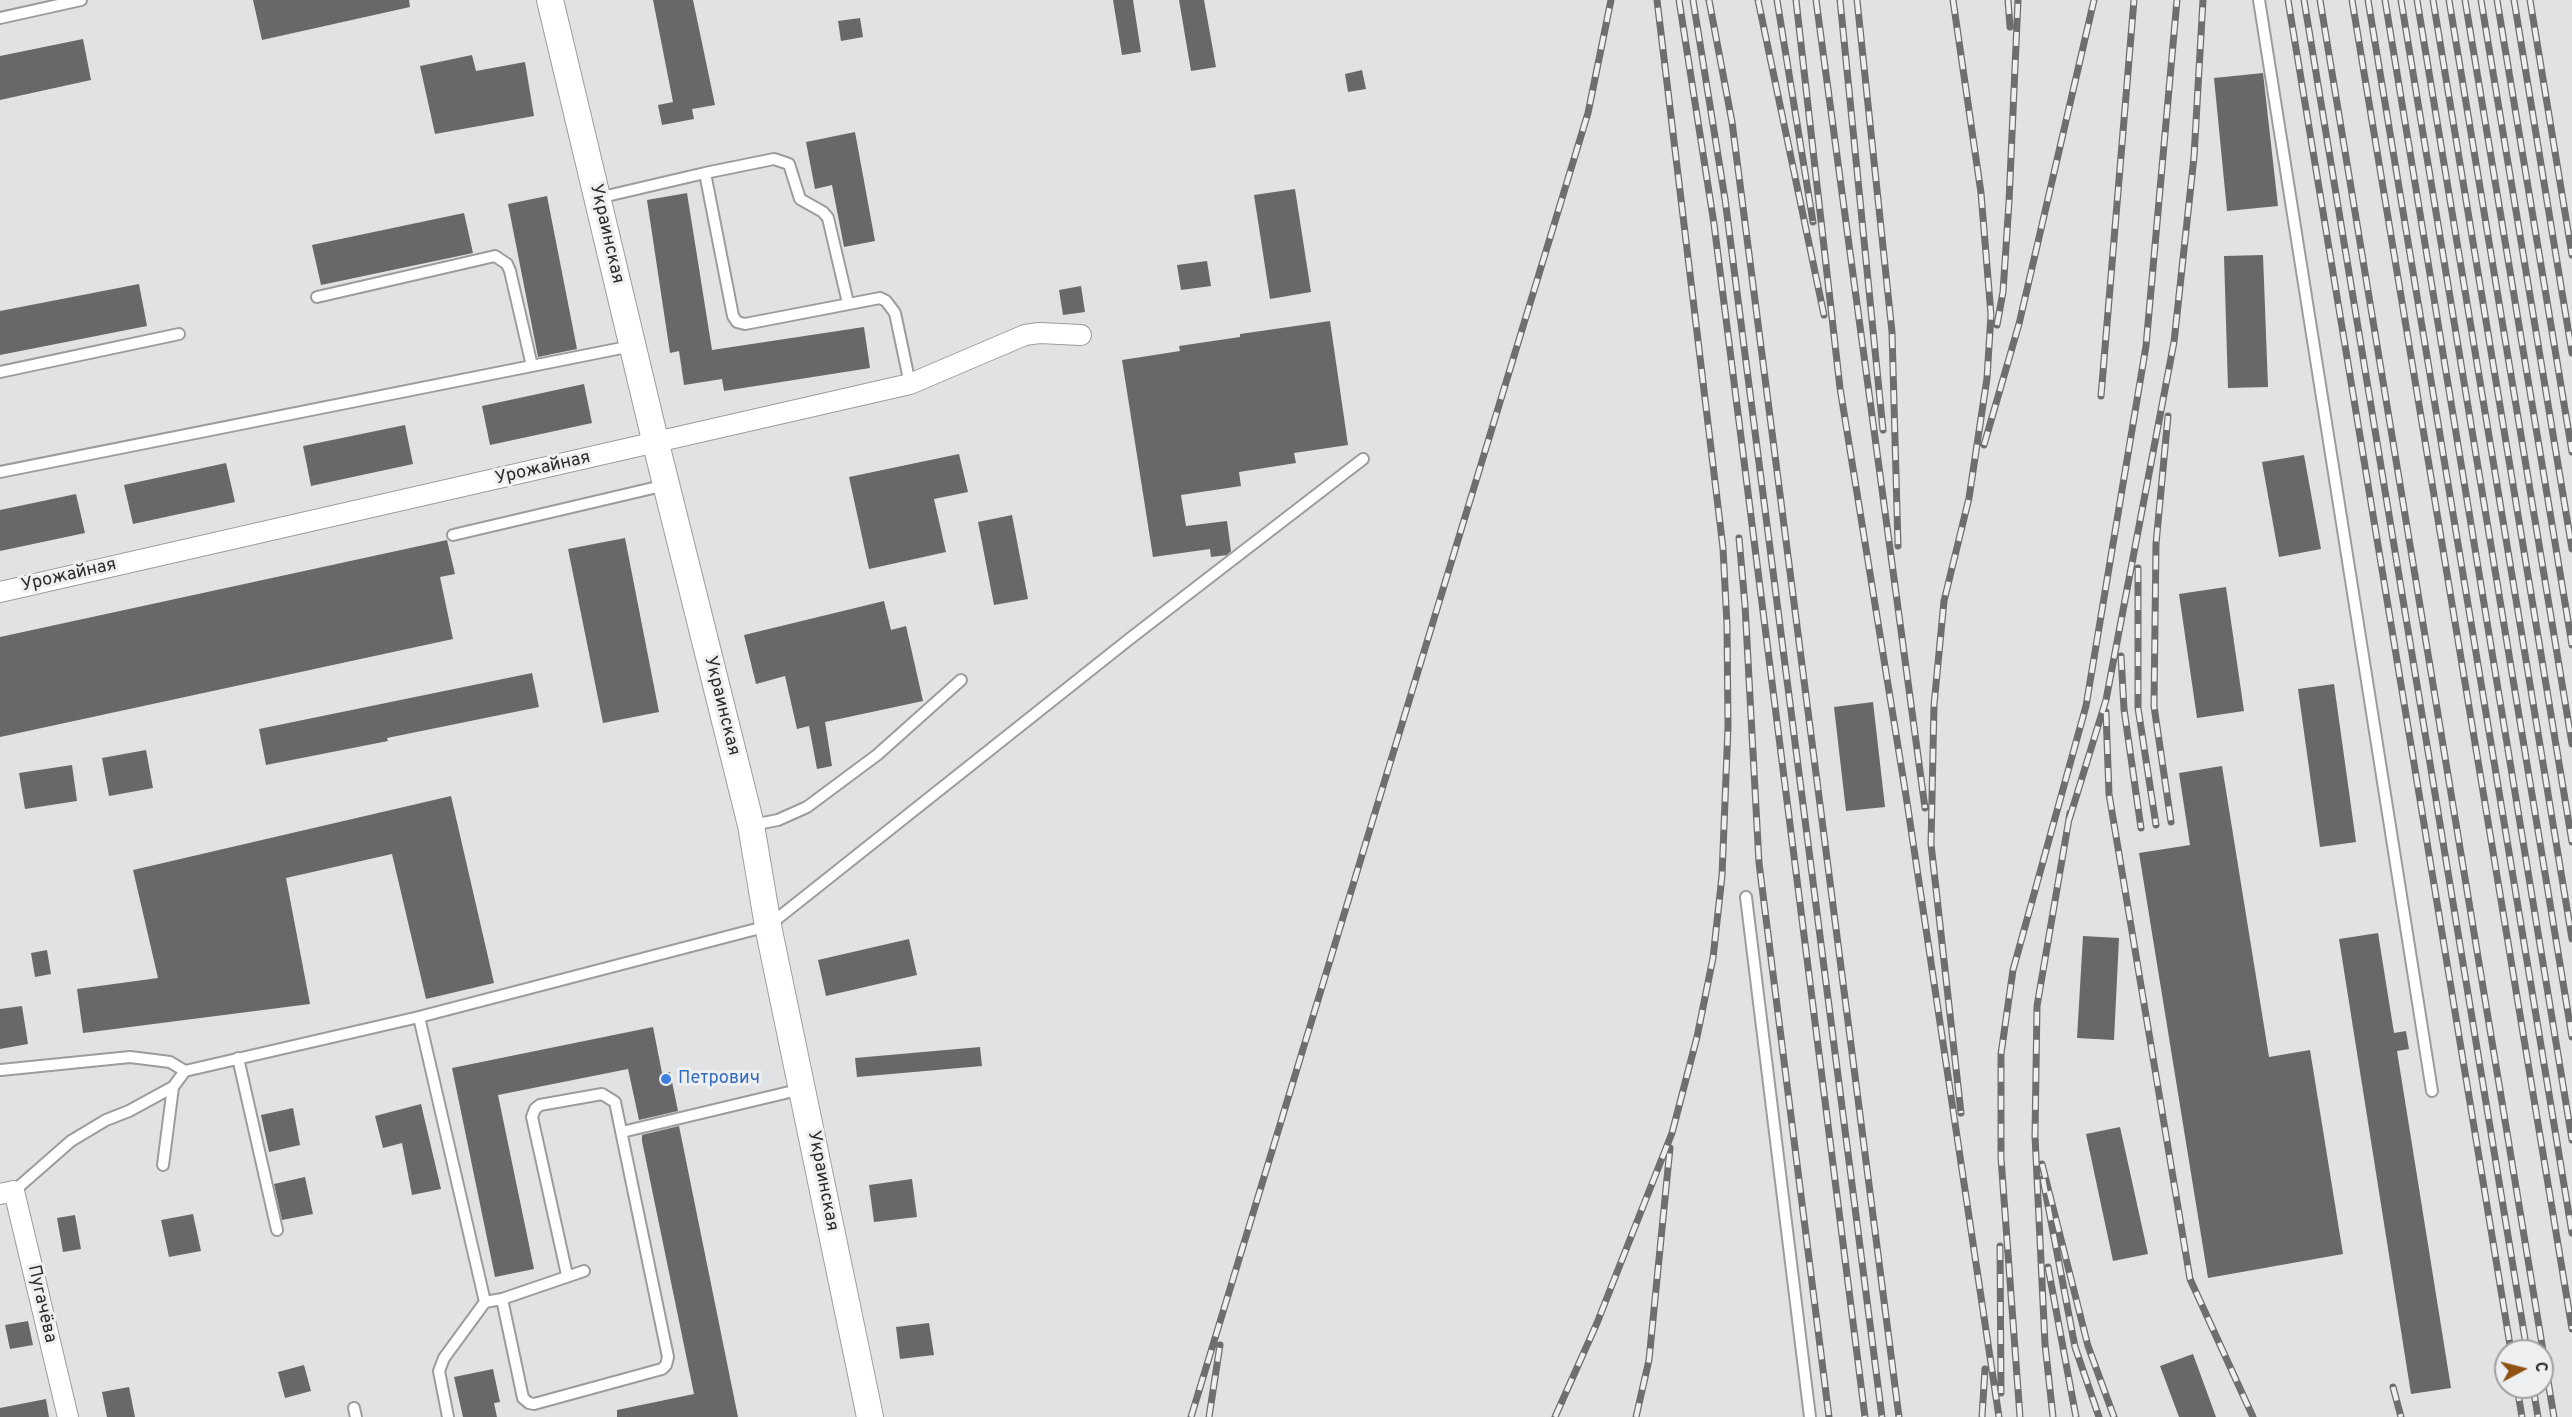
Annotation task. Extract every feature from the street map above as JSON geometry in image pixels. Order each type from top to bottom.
[{"type":"street","name":"Украинская","points":[[550,0],[656,444],[751,825],[768,926],[870,1417]]},
{"type":"street","name":"Урожайная","points":[[0,592],[656,444],[910,384],[1025,335],[1039,333],[1081,335]]},
{"type":"street","name":"Пугачёва","points":[[7,1193],[68,1417]]},
{"type":"lane","points":[[0,18],[81,0]]},
{"type":"lane","points":[[2259,0],[2432,1091]]},
{"type":"lane","points":[[598,198],[774,159],[786,161],[793,171],[800,199],[824,212],[828,218],[848,303]]},
{"type":"lane","points":[[705,173],[733,316],[737,322],[745,324],[880,298],[892,306],[910,384]]},
{"type":"lane","points":[[317,297],[495,256],[507,264],[510,271],[532,366]]},
{"type":"lane","points":[[0,372],[179,334]]},
{"type":"lane","points":[[0,472],[633,346]]},
{"type":"lane","points":[[7,1193],[88,1130],[173,1087],[185,1071],[419,1017],[768,926],[1132,637],[1363,459]]},
{"type":"lane","points":[[453,535],[666,485]]},
{"type":"lane","points":[[751,825],[778,820],[807,807],[878,756],[961,680]]},
{"type":"lane","points":[[1746,897],[1810,1417]]},
{"type":"lane","points":[[419,1017],[485,1302]]},
{"type":"lane","points":[[1,1070],[130,1057],[170,1062],[185,1071]]},
{"type":"lane","points":[[238,1058],[277,1230]]},
{"type":"lane","points":[[162,1165],[173,1087]]},
{"type":"lane","points":[[622,1132],[803,1089]]},
{"type":"lane","points":[[502,1299],[524,1398],[529,1403],[534,1404],[662,1369],[666,1365],[668,1357],[615,1102],[602,1094],[540,1105],[535,1109],[532,1117],[567,1275]]},
{"type":"lane","points":[[448,1417],[439,1371],[444,1358],[485,1302],[502,1299],[584,1271]]},
{"type":"building","points":[[253,0],[409,0],[410,7],[262,40]]},
{"type":"building","points":[[653,0],[693,0],[715,105],[692,109],[694,119],[662,125],[658,105],[673,102]]},
{"type":"building","points":[[1113,0],[1133,0],[1141,52],[1122,55]]},
{"type":"building","points":[[1179,0],[1204,0],[1216,67],[1191,71]]},
{"type":"building","points":[[860,18],[863,37],[841,41],[838,21]]},
{"type":"building","points":[[83,39],[91,80],[0,100],[0,56]]},
{"type":"building","points":[[472,55],[476,71],[525,62],[534,116],[435,134],[420,66]]},
{"type":"building","points":[[1362,70],[1366,89],[1348,92],[1345,74]]},
{"type":"building","points":[[2263,73],[2278,206],[2227,211],[2214,78]]},
{"type":"building","points":[[855,132],[875,241],[844,247],[832,185],[815,189],[806,142]]},
{"type":"building","points":[[1295,189],[1311,292],[1270,299],[1254,195]]},
{"type":"building","points":[[687,193],[712,350],[864,327],[870,368],[724,391],[722,379],[684,385],[679,351],[670,353],[647,200]]},
{"type":"building","points":[[547,196],[577,349],[538,357],[508,204]]},
{"type":"building","points":[[464,213],[473,253],[321,285],[312,245]]},
{"type":"building","points":[[2263,255],[2268,387],[2228,388],[2224,256]]},
{"type":"building","points":[[1207,261],[1211,286],[1181,290],[1177,265]]},
{"type":"building","points":[[139,284],[147,326],[0,355],[0,311]]},
{"type":"building","points":[[1081,286],[1085,312],[1063,315],[1059,290]]},
{"type":"building","points":[[1330,321],[1348,445],[1294,453],[1296,463],[1239,472],[1241,486],[1181,495],[1186,526],[1227,521],[1231,551],[1227,555],[1211,557],[1210,549],[1153,557],[1122,360],[1180,351],[1179,346],[1240,337],[1240,334]]},
{"type":"building","points":[[584,384],[592,423],[490,445],[482,406]]},
{"type":"building","points":[[405,425],[413,464],[311,486],[303,446]]},
{"type":"building","points":[[959,454],[968,492],[934,499],[946,552],[869,569],[849,477]]},
{"type":"building","points":[[2304,455],[2321,549],[2279,557],[2262,462]]},
{"type":"building","points":[[226,463],[235,502],[133,524],[124,485]]},
{"type":"building","points":[[76,494],[85,533],[0,551],[0,510]]},
{"type":"building","points":[[1012,515],[1028,599],[994,605],[978,522]]},
{"type":"building","points":[[625,538],[659,712],[603,723],[568,549]]},
{"type":"building","points":[[447,540],[455,574],[440,577],[453,639],[0,737],[0,637]]},
{"type":"building","points":[[2226,587],[2244,711],[2197,718],[2179,594]]},
{"type":"building","points":[[884,601],[891,630],[906,626],[923,701],[825,722],[832,766],[817,769],[809,726],[797,729],[785,676],[756,684],[744,635]]},
{"type":"building","points":[[532,673],[539,707],[387,738],[388,741],[266,765],[259,729]]},
{"type":"building","points":[[2334,684],[2356,842],[2320,847],[2298,689]]},
{"type":"building","points":[[1873,702],[1885,807],[1846,811],[1834,707]]},
{"type":"building","points":[[146,750],[153,788],[109,796],[102,758]]},
{"type":"building","points":[[72,765],[77,801],[25,809],[19,773]]},
{"type":"building","points":[[2222,766],[2269,1057],[2310,1050],[2343,1254],[2208,1278],[2139,853],[2190,845],[2179,773]]},
{"type":"building","points":[[451,796],[494,983],[426,999],[392,854],[286,878],[310,1004],[83,1033],[77,989],[158,978],[133,870]]},
{"type":"building","points":[[2378,933],[2394,1033],[2406,1031],[2409,1049],[2397,1051],[2451,1388],[2411,1394],[2339,939]]},
{"type":"building","points":[[2083,936],[2119,938],[2114,1040],[2077,1038]]},
{"type":"building","points":[[909,939],[917,975],[826,996],[818,960]]},
{"type":"building","points":[[47,950],[51,974],[35,977],[31,953]]},
{"type":"building","points":[[22,1006],[28,1044],[0,1049],[0,1009]]},
{"type":"building","points":[[653,1027],[662,1073],[670,1072],[678,1111],[639,1120],[628,1069],[498,1095],[534,1269],[495,1277],[452,1068]]},
{"type":"building","points":[[980,1047],[982,1066],[857,1077],[855,1058]]},
{"type":"building","points":[[421,1104],[441,1189],[412,1195],[402,1143],[383,1148],[375,1116]]},
{"type":"building","points":[[293,1108],[300,1145],[269,1152],[261,1115]]},
{"type":"building","points":[[679,1126],[738,1417],[617,1417],[617,1410],[694,1394],[642,1141],[642,1135]]},
{"type":"building","points":[[2120,1127],[2148,1254],[2113,1261],[2086,1134]]},
{"type":"building","points":[[305,1177],[313,1214],[282,1220],[274,1184]]},
{"type":"building","points":[[912,1179],[917,1217],[874,1222],[869,1185]]},
{"type":"building","points":[[193,1214],[201,1251],[169,1257],[161,1220]]},
{"type":"building","points":[[75,1215],[81,1249],[63,1252],[57,1218]]},
{"type":"building","points":[[28,1321],[33,1345],[10,1349],[5,1325]]},
{"type":"building","points":[[929,1323],[934,1355],[900,1359],[896,1327]]},
{"type":"building","points":[[2193,1354],[2216,1417],[2179,1417],[2160,1366]]},
{"type":"building","points":[[304,1365],[311,1391],[285,1398],[278,1372]]},
{"type":"building","points":[[493,1369],[500,1402],[494,1403],[497,1417],[463,1417],[454,1377]]},
{"type":"building","points":[[129,1387],[135,1417],[107,1417],[102,1392]]},
{"type":"building","points":[[46,1399],[49,1417],[0,1417],[0,1408]]},
{"type":"railway","points":[[1191,1417],[1588,113],[1611,0]]},
{"type":"railway","points":[[1555,1417],[1597,1323],[1672,1133],[1697,1037],[1713,958],[1722,876],[1728,727],[1727,625],[1723,548],[1657,0]]},
{"type":"railway","points":[[1679,0],[1714,224],[1865,1417]]},
{"type":"railway","points":[[1693,0],[1725,199],[1882,1417]]},
{"type":"railway","points":[[1709,0],[1732,122],[1899,1417]]},
{"type":"railway","points":[[1758,0],[1824,315]]},
{"type":"railway","points":[[1777,0],[1813,222]]},
{"type":"railway","points":[[1796,0],[1840,388],[1907,802],[1999,1417]]},
{"type":"railway","points":[[1816,0],[1925,808]]},
{"type":"railway","points":[[1840,0],[1883,430]]},
{"type":"railway","points":[[1857,0],[1892,332],[1898,546]]},
{"type":"railway","points":[[1953,0],[1981,193],[1991,315],[1987,378],[1969,498],[1944,601],[1934,705],[1931,844],[1961,1113]]},
{"type":"railway","points":[[2008,0],[2010,27]]},
{"type":"railway","points":[[1997,325],[2003,292],[2009,202],[2018,0]]},
{"type":"railway","points":[[1984,445],[2019,324],[2094,0]]},
{"type":"railway","points":[[2101,396],[2134,0]]},
{"type":"railway","points":[[2020,1417],[2001,1158],[2001,1054],[2013,970],[2086,706],[2146,346],[2177,0]]},
{"type":"railway","points":[[2069,820],[2106,700],[2174,342],[2194,157],[2203,0]]},
{"type":"railway","points":[[2288,0],[2509,1339]]},
{"type":"railway","points":[[2304,0],[2525,1339]]},
{"type":"railway","points":[[2320,0],[2554,1417]]},
{"type":"railway","points":[[2352,0],[2572,1329]]},
{"type":"railway","points":[[2368,0],[2572,1233]]},
{"type":"railway","points":[[2385,0],[2572,1140]]},
{"type":"railway","points":[[2401,0],[2572,1037]]},
{"type":"railway","points":[[2417,0],[2572,939]]},
{"type":"railway","points":[[2433,0],[2572,842]]},
{"type":"railway","points":[[2449,0],[2572,744]]},
{"type":"railway","points":[[2465,0],[2572,645]]},
{"type":"railway","points":[[2481,0],[2572,549]]},
{"type":"railway","points":[[2497,0],[2572,452]]},
{"type":"railway","points":[[2514,0],[2572,353]]},
{"type":"railway","points":[[2530,0],[2572,255]]},
{"type":"railway","points":[[2168,416],[2156,544],[2154,706],[2171,822]]},
{"type":"railway","points":[[1739,538],[1745,605],[1759,863],[1829,1417]]},
{"type":"railway","points":[[2138,568],[2138,708],[2156,825]]},
{"type":"railway","points":[[2121,656],[2124,709],[2141,828]]},
{"type":"railway","points":[[2106,712],[2109,794],[2190,1279],[2253,1417]]},
{"type":"railway","points":[[2053,1417],[2045,1344],[2035,1136],[2037,1006],[2070,813]]},
{"type":"railway","points":[[1636,1417],[1649,1360],[1670,1148]]},
{"type":"railway","points":[[2042,1164],[2088,1346],[2114,1417]]},
{"type":"railway","points":[[2043,1179],[2075,1347],[2099,1417]]},
{"type":"railway","points":[[2000,1246],[2001,1393]]},
{"type":"railway","points":[[2048,1267],[2076,1417]]},
{"type":"railway","points":[[1209,1417],[1220,1345]]},
{"type":"railway","points":[[1982,1417],[1985,1369]]},
{"type":"railway","points":[[2393,1387],[2401,1417]]},
{"type":"railway","points":[[2519,1399],[2522,1417]]},
{"type":"railway","points":[[2535,1399],[2538,1417]]},
{"type":"place","name":"Петрович","points":[[666,1079]]}]
